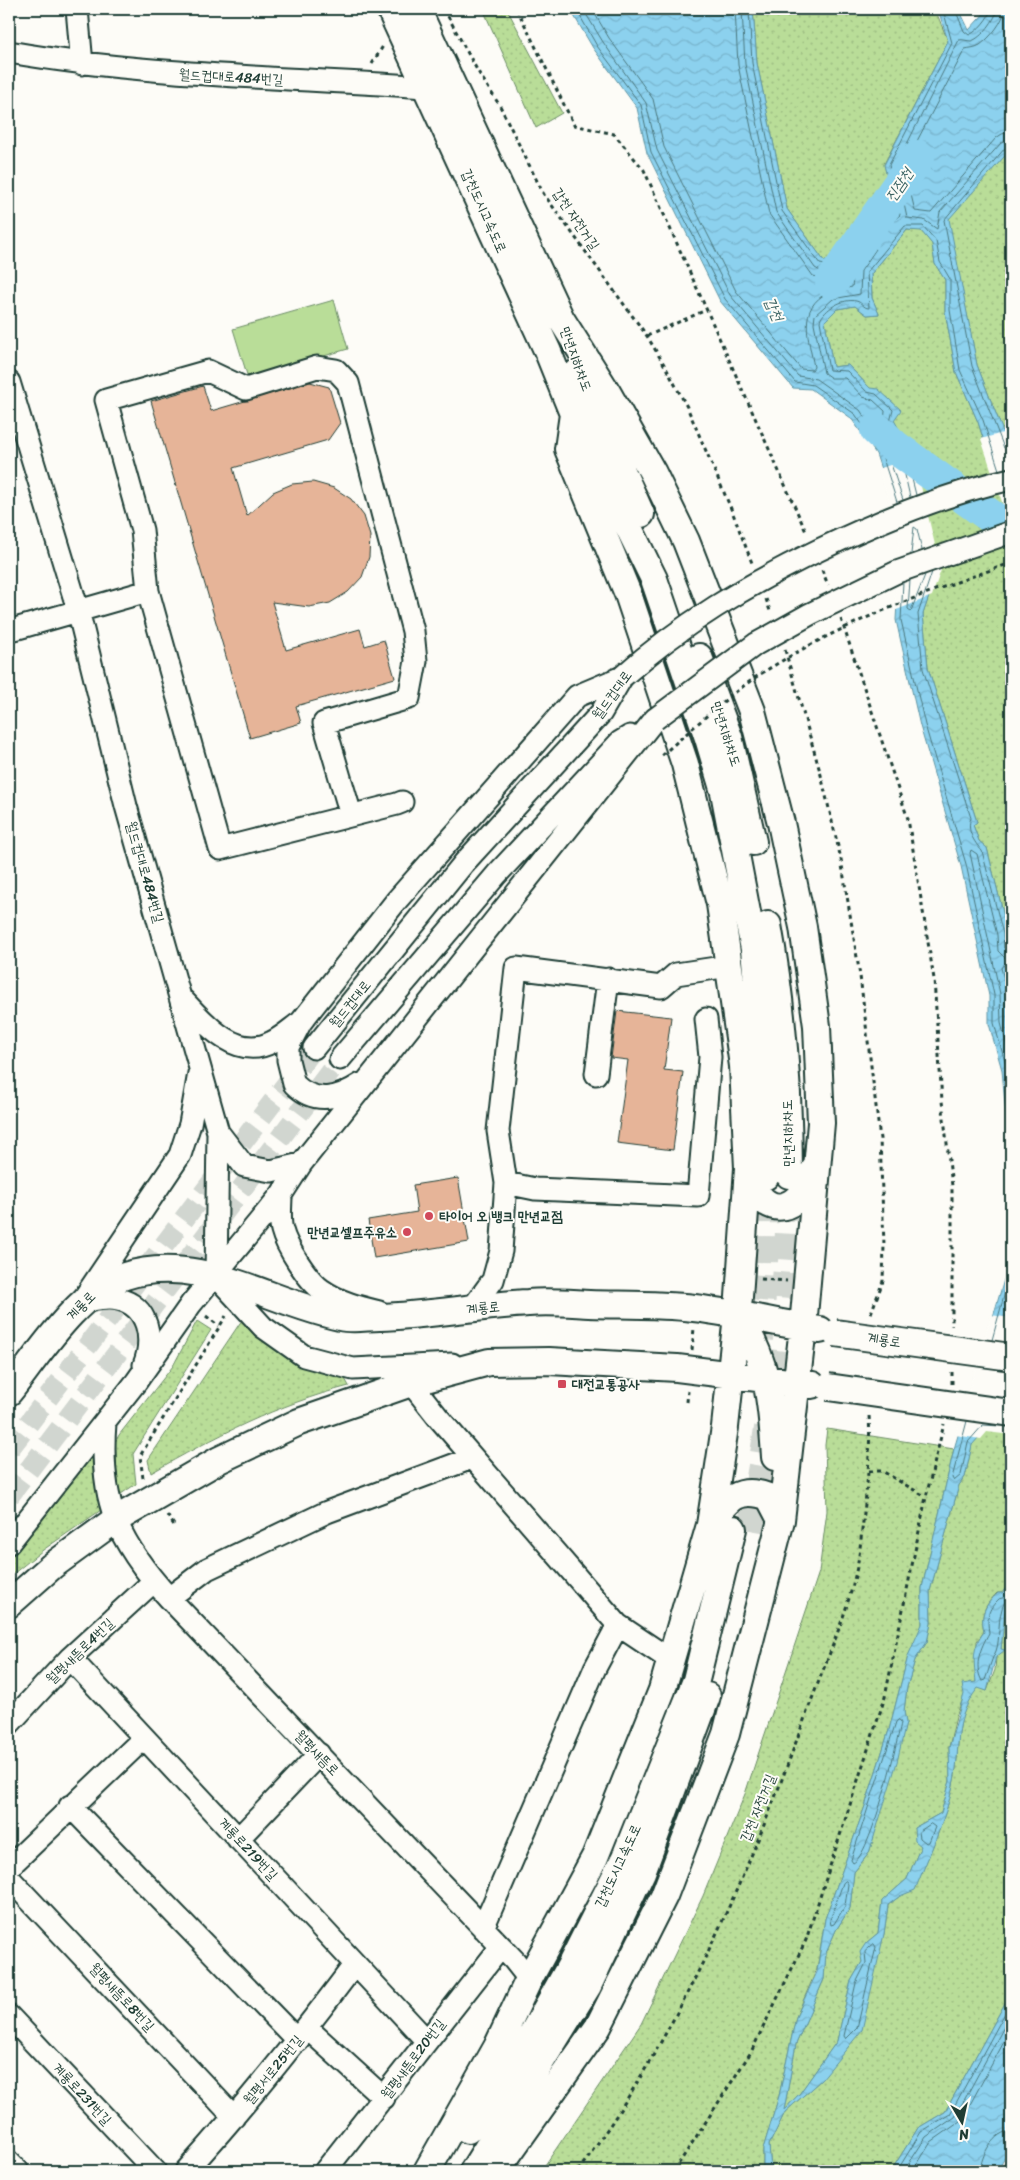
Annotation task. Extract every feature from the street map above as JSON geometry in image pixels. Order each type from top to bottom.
[{"type":"main road","name":"갑천도시고속도로","points":[[390,9],[548,352],[574,414]]},
{"type":"main road","name":"갑천도시고속도로","points":[[417,9],[561,319]]},
{"type":"main road","points":[[496,2171],[598,2027],[664,1896],[726,1734],[781,1520],[803,1327],[822,1123],[817,1026],[803,927],[781,822],[752,711],[686,541],[653,473],[607,392],[561,319]]},
{"type":"main road","name":"만년지하차도","points":[[561,319],[573,360],[667,572],[729,737],[742,786],[774,958],[787,1080],[768,1173]]},
{"type":"main road","points":[[427,2171],[497,2047],[529,1979],[595,1857],[672,1661],[731,1528],[732,1375],[737,1315],[741,1278],[768,1173],[743,1066],[720,904],[685,764],[628,594],[568,449],[574,414]]},
{"type":"main road","name":"만년지하차도","points":[[574,414],[654,579],[724,792],[754,949],[766,1067],[768,1173]]},
{"type":"main road","points":[[768,1173],[755,1189],[766,1203],[780,1206],[800,1197],[808,1186],[818,1160]]},
{"type":"main road","name":"계룡로","points":[[9,1392],[103,1284],[126,1276],[172,1270],[216,1276],[249,1286],[305,1309],[343,1318],[471,1310],[530,1302],[696,1308],[835,1333],[1011,1357]]},
{"type":"main road","points":[[737,1315],[752,1339],[766,1376],[772,1416],[781,1520]]},
{"type":"main road","points":[[9,1604],[52,1566],[115,1520],[219,1460],[299,1422],[411,1383],[490,1362],[548,1361],[690,1370],[1011,1413]]},
{"type":"main road","points":[[731,1528],[725,1504],[735,1495],[747,1492],[769,1497],[781,1520]]},
{"type":"main road","name":"갑천도시고속도로","points":[[434,2171],[462,2139],[523,2050],[569,1968],[624,1857],[696,1680],[731,1528]]},
{"type":"main road","name":"갑천도시고속도로","points":[[473,2171],[588,1986],[642,1872],[706,1704],[731,1528]]},
{"type":"street","points":[[78,9],[82,64]]},
{"type":"street","name":"월드컵대로484번길","points":[[9,52],[82,64],[193,75],[454,89]]},
{"type":"street","points":[[351,815],[324,723],[410,698],[416,661],[413,631],[348,383],[336,370],[317,367],[246,389],[208,371],[106,400],[142,530],[148,591],[220,849],[402,802]]},
{"type":"street","name":"월드컵대로484번길","points":[[9,382],[78,610],[126,806],[218,1132]]},
{"type":"street","name":"월드컵대로","points":[[314,1048],[464,863],[601,713],[622,677],[658,645],[722,602],[785,566],[876,522],[977,487],[1011,479]]},
{"type":"street","name":"월드컵대로","points":[[340,1059],[510,860],[620,742],[655,719],[756,644],[810,614],[897,572],[1011,532]]},
{"type":"street","points":[[9,629],[15,629],[148,591]]},
{"type":"street","points":[[368,1080],[349,1092],[324,1099],[311,1097],[302,1091],[294,1084],[288,1060],[288,1047],[301,1022],[397,900],[577,696],[622,677]]},
{"type":"street","points":[[9,1543],[105,1423],[191,1304],[281,1195],[301,1164],[655,719]]},
{"type":"street","points":[[471,1310],[493,1280],[501,1251],[506,1183],[498,1131],[516,968],[661,987],[676,974],[729,966]]},
{"type":"street","points":[[596,1074],[608,980]]},
{"type":"street","points":[[181,997],[207,1026],[228,1042],[251,1047],[271,1043],[301,1022]]},
{"type":"street","points":[[506,1183],[535,1189],[698,1196],[710,1057],[706,1019]]},
{"type":"street","points":[[89,1301],[180,1155],[190,1124],[200,1065]]},
{"type":"street","points":[[218,1132],[244,1166],[271,1171],[301,1164]]},
{"type":"street","points":[[218,1132],[216,1276],[264,1327],[304,1356],[353,1369],[490,1362]]},
{"type":"street","points":[[281,1195],[281,1228],[286,1241],[320,1290],[349,1304],[398,1316]]},
{"type":"street","points":[[89,1301],[117,1298],[128,1303],[145,1320],[150,1344],[136,1382]]},
{"type":"street","points":[[411,1383],[472,1458],[618,1625],[672,1661]]},
{"type":"street","name":"월평새뜸로","points":[[105,1423],[104,1474],[115,1520],[132,1553],[169,1598],[500,1948],[514,1960],[529,1979]]},
{"type":"street","points":[[169,1598],[207,1569],[327,1512],[472,1458]]},
{"type":"street","name":"월평새뜸로4번길","points":[[9,1724],[70,1658],[154,1581]]},
{"type":"street","points":[[483,1928],[595,1668],[618,1625]]},
{"type":"street","name":"계룡로219번길","points":[[70,1658],[426,2040]]},
{"type":"street","points":[[9,1867],[70,1806],[144,1738]]},
{"type":"street","points":[[238,1839],[318,1754]]},
{"type":"street","points":[[70,1806],[302,2034],[384,2098]]},
{"type":"street","name":"월평새뜸로8번길","points":[[9,1878],[234,2117]]},
{"type":"street","name":"월평새뜸로20번길","points":[[325,2171],[500,1948]]},
{"type":"street","name":"월평서로25번길","points":[[186,2171],[234,2117],[302,2034],[355,1964]]},
{"type":"street","name":"계룡로231번길","points":[[9,2016],[155,2171]]},
{"type":"street","points":[[9,2162],[18,2171]]},
{"type":"path","name":"갑천 자전거길","points":[[444,9],[477,70],[500,106],[544,193],[575,240],[647,336],[706,310]]},
{"type":"path","points":[[517,9],[574,125],[614,134],[644,170],[808,536]]},
{"type":"path","points":[[371,65],[383,47],[380,39]]},
{"type":"path","points":[[819,563],[830,590]]},
{"type":"path","points":[[662,755],[757,677],[824,636],[912,597],[1011,563]]},
{"type":"path","points":[[841,616],[908,819],[934,979],[942,1101],[952,1186],[952,1334]]},
{"type":"path","points":[[741,1278],[806,1283]]},
{"type":"path","points":[[687,1402],[696,1308]]},
{"type":"path","points":[[200,1311],[219,1326]]},
{"type":"path","points":[[143,1478],[140,1456],[228,1312]]},
{"type":"path","points":[[952,1363],[952,1393]]},
{"type":"path","name":"갑천 자전거길","points":[[578,2171],[603,2136],[656,2049],[702,1965],[733,1902],[787,1766],[848,1602],[858,1566],[869,1471],[869,1421]]},
{"type":"path","points":[[674,2171],[751,2052],[806,1940],[886,1697],[926,1497],[945,1421]]},
{"type":"path","points":[[869,1471],[882,1470],[926,1497]]},
{"type":"path","points":[[166,1512],[174,1525]]},
{"type":"green space","points":[[483,9],[507,9],[562,113],[536,128]]},
{"type":"green space","points":[[753,9],[935,9],[948,41],[884,164],[896,213],[838,262],[824,261],[787,209],[757,63]]},
{"type":"green space","points":[[1011,149],[1011,427],[1002,429],[977,365],[948,219]]},
{"type":"green space","points":[[907,230],[921,230],[932,244],[935,264],[945,280],[945,311],[956,372],[978,422],[1011,527],[1011,969],[1008,933],[987,848],[979,841],[973,825],[977,822],[928,668],[923,614],[938,569],[901,434],[878,398],[848,365],[833,367],[825,321],[837,309],[855,306],[867,315],[879,314],[872,298],[871,274]]},
{"type":"green space","points":[[334,300],[348,349],[248,378],[233,329]]},
{"type":"green space","points":[[244,1317],[303,1366],[344,1377],[349,1386],[323,1393],[272,1412],[223,1434],[151,1473],[148,1460]]},
{"type":"green space","points":[[197,1321],[211,1330],[133,1454],[136,1484],[121,1494],[114,1492],[113,1446],[119,1435],[173,1366]]},
{"type":"green space","points":[[827,1429],[954,1449],[922,1588],[922,1624],[920,1634],[908,1656],[889,1730],[865,1806],[825,1919],[817,1969],[796,2017],[779,2096],[763,2149],[763,2171],[541,2171],[641,2024],[703,1896],[745,1794],[819,1572],[827,1511],[825,1445]]},
{"type":"green space","points":[[986,1429],[1011,1432],[1011,1582],[1002,1593],[997,1593],[993,1597],[984,1610],[984,1632],[977,1641],[976,1683],[969,1682],[956,1717],[949,1747],[950,1781],[941,1813],[914,1828],[921,1846],[907,1879],[882,1901],[878,1933],[866,1943],[862,1962],[851,1981],[837,2041],[800,2093],[784,2110],[796,2044],[824,1979],[826,1953],[836,1930],[850,1908],[854,1872],[869,1853],[906,1723],[904,1711],[907,1687],[915,1660],[927,1642],[931,1623],[930,1591],[959,1485],[965,1477],[972,1444]]},
{"type":"green space","points":[[87,1459],[97,1459],[104,1503],[101,1510],[43,1550],[9,1577],[9,1560]]},
{"type":"green space","points":[[1011,1601],[1011,1984],[1009,1996],[945,2112],[918,2128],[891,2171],[771,2171],[769,2145],[785,2112],[822,2079],[884,1934],[888,1905],[900,1896],[915,1889],[950,1798],[956,1772],[959,1735],[964,1712],[978,1687],[987,1691],[995,1670],[996,1657],[1004,1650],[1001,1649],[1005,1612]]},
{"type":"water","points":[[570,9],[753,9],[757,63],[787,209],[824,261],[838,262],[896,213],[884,165],[948,41],[938,9],[959,9],[969,30],[988,9],[1011,9],[1011,149],[949,219],[977,365],[1011,452],[1011,527],[978,422],[956,372],[945,311],[945,280],[935,264],[932,244],[921,231],[907,230],[871,274],[872,298],[879,314],[867,315],[855,306],[837,309],[825,321],[833,367],[848,365],[870,388],[878,389],[901,410],[894,420],[910,449],[938,570],[923,614],[928,668],[977,822],[973,825],[979,841],[987,848],[1008,933],[1011,969],[1011,1172],[1002,1070],[989,1024],[989,996],[961,866],[920,726],[896,620],[901,530],[876,454],[851,418],[811,389],[793,388],[720,301],[647,153],[637,108],[593,48]]},
{"type":"water","points":[[1011,1190],[1011,1432],[986,1429],[972,1445],[965,1477],[959,1485],[930,1591],[931,1623],[927,1642],[915,1660],[907,1687],[904,1711],[906,1723],[897,1762],[869,1853],[854,1872],[850,1908],[836,1930],[826,1953],[824,1979],[796,2044],[784,2110],[800,2093],[837,2041],[851,1981],[862,1962],[860,1952],[866,1943],[878,1933],[882,1901],[907,1879],[921,1846],[915,1841],[914,1828],[941,1813],[950,1781],[949,1748],[964,1694],[962,1684],[976,1682],[974,1656],[977,1644],[984,1632],[983,1615],[994,1597],[998,1593],[1002,1593],[1011,1582],[1011,1601],[1005,1612],[1001,1649],[1005,1650],[996,1657],[987,1691],[978,1688],[964,1712],[959,1735],[956,1772],[950,1798],[915,1890],[900,1896],[888,1905],[884,1934],[862,2030],[822,2079],[785,2112],[769,2145],[771,2171],[763,2171],[763,2149],[779,2096],[796,2017],[817,1972],[825,1919],[865,1806],[889,1730],[908,1656],[922,1624],[922,1588],[954,1449],[1006,1273]]},
{"type":"water","points":[[1011,1984],[1011,2145],[998,2171],[891,2171],[918,2128],[945,2112],[1009,1996]]},
{"type":"pier","points":[[1006,432],[1011,445],[1011,529],[981,439]]},
{"type":"pier","points":[[914,457],[941,570],[932,596],[894,611],[899,531],[878,469]]},
{"type":"pier","points":[[991,1315],[1011,1318],[1011,1435],[987,1432],[981,1439],[955,1435]]},
{"type":"building","points":[[310,382],[329,387],[340,423],[328,440],[233,468],[247,516],[273,492],[292,484],[313,482],[334,488],[351,499],[364,516],[370,536],[369,557],[362,577],[348,592],[330,603],[309,607],[272,602],[286,650],[360,629],[365,646],[384,640],[395,678],[296,706],[301,723],[250,738],[151,401],[203,386],[211,411]]},
{"type":"building","points":[[617,1011],[671,1017],[664,1070],[683,1072],[673,1150],[617,1143],[628,1060],[611,1058]]},
{"type":"building","name":"타이어 오 뱅크 만년교점","points":[[458,1178],[469,1242],[374,1258],[368,1220],[417,1212],[413,1185]]},
{"type":"waterway","name":"진잠천","points":[[832,282],[918,157]]},
{"type":"waterway","name":"갑천","points":[[877,430],[895,447],[1011,531]]},
{"type":"tunnel","points":[[9,1449],[314,1048]]},
{"type":"tunnel","points":[[9,1496],[340,1059]]},
{"type":"tunnel","points":[[760,1340],[765,1264],[766,1182]]},
{"type":"tunnel","points":[[750,1530],[765,1444],[782,1314],[786,1271],[789,1183]]},
{"type":"place","name":"타이어 오 뱅크 만년교점","points":[[429,1216]]},
{"type":"place","name":"만년교셀프주유소","points":[[407,1232]]},
{"type":"place","name":"대전교통공사","points":[[562,1384]]}]
